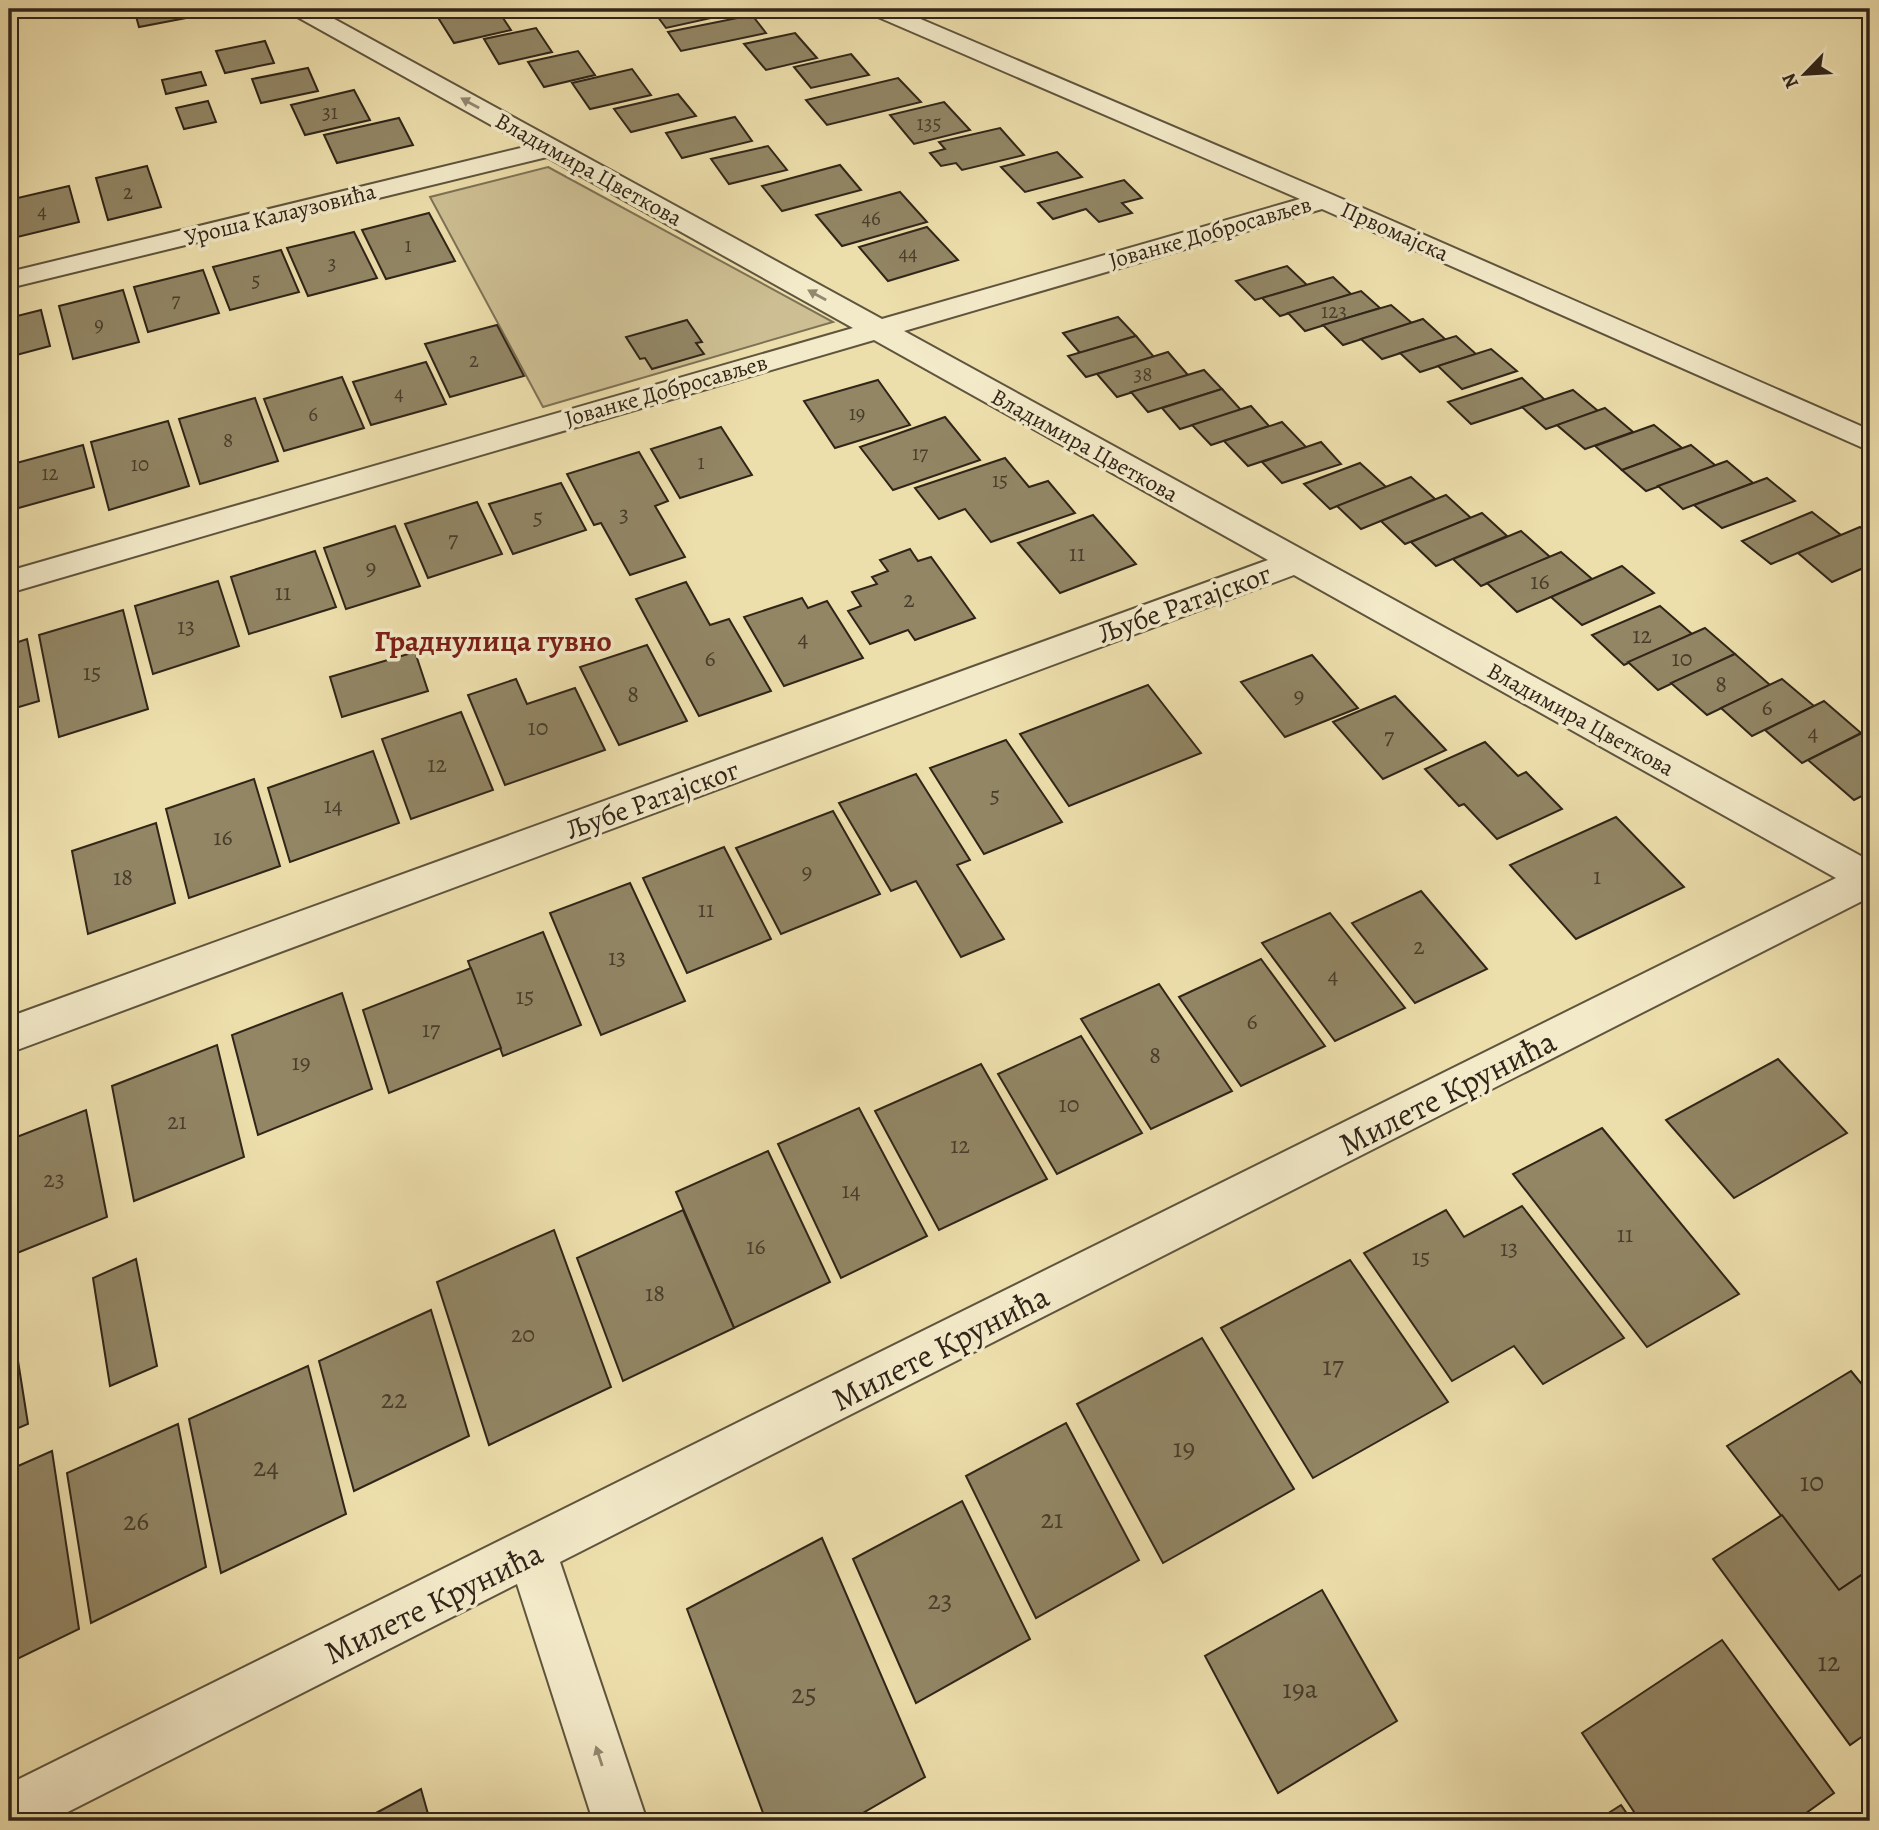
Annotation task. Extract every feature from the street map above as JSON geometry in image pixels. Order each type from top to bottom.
[{"type":"street","name":"Владимира Цветкова","points":[[300,9],[1870,879]]},
{"type":"street","name":"Првомајска","points":[[879,9],[1324,200],[1870,441]]},
{"type":"street","name":"Уроша Калаузовића","points":[[9,280],[552,148]]},
{"type":"street","name":"Јованке Добросављев","points":[[9,582],[1324,200]]},
{"type":"street","name":"Љубе Ратајског","points":[[9,1035],[1295,562]]},
{"type":"street","name":"Милете Крунића","points":[[9,1813],[1870,879]]},
{"type":"street","points":[[532,1552],[620,1821]]},
{"type":"shaded area","points":[[548,167],[833,322],[543,407],[430,197]]},
{"type":"building","points":[[134,9],[200,9],[202,15],[139,27]]},
{"type":"building","points":[[414,9],[452,9],[418,16]]},
{"type":"building","points":[[472,9],[497,9],[511,30],[454,43],[437,16]]},
{"type":"building","points":[[652,9],[720,9],[725,15],[666,28]]},
{"type":"building","points":[[752,15],[766,33],[681,51],[668,32]]},
{"type":"building","points":[[536,28],[552,52],[499,64],[484,39]]},
{"type":"building","points":[[795,33],[817,58],[766,70],[744,44]]},
{"type":"building","points":[[265,41],[274,63],[225,73],[216,51]]},
{"type":"building","points":[[578,51],[595,75],[544,87],[528,62]]},
{"type":"building","points":[[851,54],[869,75],[811,88],[794,67]]},
{"type":"building","points":[[308,68],[318,91],[261,103],[252,79]]},
{"type":"building","points":[[632,69],[651,95],[590,109],[572,83]]},
{"type":"building","points":[[201,72],[206,85],[166,94],[162,80]]},
{"type":"building","points":[[898,78],[921,102],[827,125],[806,100]]},
{"type":"building","points":[[354,90],[370,120],[305,135],[291,105]]},
{"type":"building","points":[[678,94],[696,116],[631,132],[614,109]]},
{"type":"building","points":[[208,101],[216,122],[184,129],[176,108]]},
{"type":"building","points":[[944,102],[970,130],[914,144],[890,115]]},
{"type":"building","points":[[735,117],[752,141],[682,158],[666,133]]},
{"type":"building","points":[[399,118],[413,145],[337,163],[324,135]]},
{"type":"building","points":[[1000,128],[1024,155],[962,170],[956,163],[941,166],[930,153],[945,149],[939,142]]},
{"type":"building","points":[[768,146],[787,170],[729,184],[711,159]]},
{"type":"building","points":[[1057,152],[1082,177],[1025,192],[1001,167]]},
{"type":"building","points":[[840,165],[861,190],[782,211],[762,186]]},
{"type":"building","points":[[147,166],[161,207],[108,220],[96,178]]},
{"type":"building","points":[[1124,180],[1142,198],[1122,203],[1132,213],[1099,222],[1086,209],[1053,219],[1038,203]]},
{"type":"building","points":[[69,186],[79,222],[9,239],[9,200]]},
{"type":"building","points":[[900,192],[927,222],[842,246],[816,215]]},
{"type":"building","points":[[429,213],[455,261],[386,279],[362,230]]},
{"type":"building","points":[[927,227],[958,260],[888,281],[859,247]]},
{"type":"building","points":[[354,232],[377,278],[308,296],[287,248]]},
{"type":"building","points":[[281,250],[299,292],[230,310],[213,267]]},
{"type":"building","points":[[1287,266],[1307,285],[1255,300],[1236,281]]},
{"type":"building","points":[[203,270],[219,313],[148,332],[134,287]]},
{"type":"building","points":[[1333,277],[1351,294],[1280,316],[1262,298]]},
{"type":"building","points":[[123,290],[139,342],[73,359],[59,306]]},
{"type":"building","points":[[1361,291],[1380,308],[1305,331],[1288,313]]},
{"type":"building","points":[[1391,305],[1412,323],[1343,345],[1323,325]]},
{"type":"building","points":[[41,310],[50,346],[9,357],[9,318]]},
{"type":"building","points":[[1118,317],[1136,336],[1080,353],[1063,333]]},
{"type":"building","points":[[1423,319],[1445,339],[1382,359],[1361,339]]},
{"type":"building","points":[[687,320],[702,342],[696,343],[704,354],[652,369],[645,358],[640,359],[626,337]]},
{"type":"building","points":[[497,325],[524,376],[450,397],[425,344]]},
{"type":"building","points":[[1136,336],[1154,357],[1086,377],[1068,356]]},
{"type":"building","points":[[1456,336],[1476,354],[1420,372],[1400,353]]},
{"type":"building","points":[[1491,349],[1517,371],[1462,389],[1438,366]]},
{"type":"building","points":[[1168,352],[1188,375],[1117,397],[1097,374]]},
{"type":"building","points":[[426,362],[446,404],[371,425],[353,382]]},
{"type":"building","points":[[1204,370],[1222,389],[1148,412],[1131,392]]},
{"type":"building","points":[[342,377],[364,428],[284,451],[264,399]]},
{"type":"building","points":[[1522,378],[1545,400],[1471,424],[1448,402]]},
{"type":"building","points":[[878,380],[910,425],[835,448],[804,401]]},
{"type":"building","points":[[1222,389],[1241,410],[1180,429],[1162,408]]},
{"type":"building","points":[[1573,390],[1598,411],[1546,429],[1522,407]]},
{"type":"building","points":[[255,398],[278,461],[200,484],[179,419]]},
{"type":"building","points":[[1251,406],[1269,426],[1211,445],[1192,425]]},
{"type":"building","points":[[1605,408],[1633,432],[1585,449],[1557,425]]},
{"type":"building","points":[[945,417],[980,460],[893,490],[860,447]]},
{"type":"building","points":[[168,421],[189,486],[109,510],[91,442]]},
{"type":"building","points":[[1282,422],[1306,447],[1248,466],[1224,441]]},
{"type":"building","points":[[1654,425],[1682,448],[1622,470],[1595,446]]},
{"type":"building","points":[[721,427],[752,475],[680,498],[651,449]]},
{"type":"building","points":[[1321,442],[1341,464],[1282,483],[1262,462]]},
{"type":"building","points":[[83,445],[94,487],[15,509],[9,465]]},
{"type":"building","points":[[1691,445],[1716,466],[1646,491],[1622,470]]},
{"type":"building","points":[[639,452],[668,501],[655,506],[685,557],[630,575],[601,523],[594,525],[567,474]]},
{"type":"building","points":[[1005,458],[1029,487],[1048,481],[1075,513],[991,542],[965,509],[939,519],[915,488]]},
{"type":"building","points":[[1727,461],[1753,483],[1683,509],[1658,486]]},
{"type":"building","points":[[1360,463],[1386,487],[1330,509],[1304,484]]},
{"type":"building","points":[[1411,477],[1435,499],[1361,529],[1337,506]]},
{"type":"building","points":[[1767,478],[1795,501],[1722,528],[1694,505]]},
{"type":"building","points":[[561,483],[586,530],[513,554],[489,504]]},
{"type":"building","points":[[1446,495],[1471,518],[1405,544],[1381,521]]},
{"type":"building","points":[[477,502],[502,554],[428,578],[405,524]]},
{"type":"building","points":[[1812,512],[1841,535],[1771,564],[1742,541]]},
{"type":"building","points":[[1482,513],[1507,536],[1436,566],[1411,542]]},
{"type":"building","points":[[1093,515],[1136,564],[1060,593],[1018,543]]},
{"type":"building","points":[[395,526],[420,586],[346,609],[324,548]]},
{"type":"building","points":[[1860,527],[1870,535],[1870,565],[1832,582],[1798,553]]},
{"type":"building","points":[[1521,531],[1550,557],[1481,586],[1453,559]]},
{"type":"building","points":[[910,549],[918,561],[931,557],[975,618],[915,640],[908,630],[870,644],[848,611],[861,606],[852,592],[877,584],[872,577],[888,571],[880,560]]},
{"type":"building","points":[[315,551],[336,607],[249,634],[231,577]]},
{"type":"building","points":[[1561,552],[1592,579],[1517,612],[1487,583]]},
{"type":"building","points":[[1622,566],[1654,593],[1582,625],[1551,597]]},
{"type":"building","points":[[218,581],[239,646],[153,674],[135,606]]},
{"type":"building","points":[[686,582],[710,625],[729,619],[771,691],[699,716],[636,599]]},
{"type":"building","points":[[802,598],[808,608],[827,601],[863,658],[784,686],[744,617]]},
{"type":"building","points":[[1660,606],[1692,634],[1624,665],[1592,635]]},
{"type":"building","points":[[123,610],[148,709],[59,737],[39,635]]},
{"type":"building","points":[[1705,628],[1735,654],[1658,690],[1628,662]]},
{"type":"building","points":[[27,639],[39,701],[9,710],[9,645]]},
{"type":"building","points":[[647,645],[687,721],[619,745],[580,667]]},
{"type":"building","points":[[415,652],[428,691],[342,717],[330,677]]},
{"type":"building","points":[[1735,654],[1770,685],[1707,715],[1671,683]]},
{"type":"building","points":[[1312,655],[1358,708],[1285,737],[1241,682]]},
{"type":"building","points":[[516,679],[527,704],[575,688],[605,750],[505,785],[468,695]]},
{"type":"building","points":[[1782,679],[1814,706],[1752,736],[1721,708]]},
{"type":"building","points":[[1148,685],[1201,753],[1069,806],[1020,734]]},
{"type":"building","points":[[1395,696],[1446,750],[1383,779],[1333,722]]},
{"type":"building","points":[[1824,701],[1861,733],[1802,763],[1765,730]]},
{"type":"building","points":[[461,712],[493,790],[411,819],[382,739]]},
{"type":"building","points":[[1870,729],[1870,792],[1854,800],[1808,760]]},
{"type":"building","points":[[1006,740],[1062,822],[984,854],[930,768]]},
{"type":"building","points":[[1485,742],[1518,776],[1526,772],[1562,809],[1497,839],[1464,804],[1459,806],[1425,769]]},
{"type":"building","points":[[373,751],[399,823],[290,862],[268,788]]},
{"type":"building","points":[[916,774],[970,860],[957,865],[1004,939],[961,957],[916,881],[891,891],[839,803]]},
{"type":"building","points":[[254,779],[280,866],[189,898],[166,809]]},
{"type":"building","points":[[833,811],[880,894],[781,934],[736,848]]},
{"type":"building","points":[[1616,817],[1684,887],[1576,939],[1510,865]]},
{"type":"building","points":[[156,823],[175,903],[88,934],[72,851]]},
{"type":"building","points":[[724,847],[771,939],[687,973],[643,878]]},
{"type":"building","points":[[630,883],[685,1001],[601,1035],[550,913]]},
{"type":"building","points":[[1421,891],[1487,969],[1415,1003],[1352,923]]},
{"type":"building","points":[[1330,913],[1405,1008],[1335,1041],[1262,943]]},
{"type":"building","points":[[543,932],[581,1025],[503,1056],[468,961]]},
{"type":"building","points":[[1261,959],[1325,1046],[1241,1086],[1179,997]]},
{"type":"building","points":[[471,968],[501,1048],[389,1093],[363,1010]]},
{"type":"building","points":[[1159,984],[1232,1091],[1151,1129],[1081,1019]]},
{"type":"building","points":[[342,993],[372,1089],[258,1135],[232,1035]]},
{"type":"building","points":[[1081,1036],[1142,1133],[1057,1174],[998,1074]]},
{"type":"building","points":[[217,1045],[244,1157],[134,1201],[112,1086]]},
{"type":"building","points":[[1778,1059],[1847,1133],[1734,1198],[1666,1120]]},
{"type":"building","points":[[981,1064],[1047,1179],[939,1230],[875,1111]]},
{"type":"building","points":[[859,1108],[927,1236],[841,1278],[778,1144]]},
{"type":"building","points":[[86,1110],[107,1217],[12,1255],[9,1233],[9,1140]]},
{"type":"building","points":[[1602,1128],[1739,1294],[1647,1347],[1513,1174]]},
{"type":"building","points":[[768,1151],[830,1282],[734,1328],[676,1192]]},
{"type":"building","points":[[1522,1206],[1624,1338],[1543,1384],[1514,1346],[1452,1381],[1364,1253],[1446,1210],[1464,1237]]},
{"type":"building","points":[[683,1210],[734,1328],[623,1381],[577,1258]]},
{"type":"building","points":[[554,1230],[611,1387],[489,1445],[437,1282]]},
{"type":"building","points":[[136,1259],[157,1366],[110,1386],[93,1278]]},
{"type":"building","points":[[1350,1260],[1448,1402],[1313,1478],[1221,1328]]},
{"type":"building","points":[[431,1310],[469,1436],[354,1491],[319,1361]]},
{"type":"building","points":[[12,1323],[28,1424],[9,1432],[9,1324]]},
{"type":"building","points":[[1202,1338],[1294,1489],[1163,1563],[1077,1404]]},
{"type":"building","points":[[308,1366],[346,1514],[221,1573],[189,1419]]},
{"type":"building","points":[[1851,1371],[1870,1394],[1870,1569],[1839,1590],[1727,1446]]},
{"type":"building","points":[[1066,1423],[1139,1560],[1036,1618],[966,1476]]},
{"type":"building","points":[[178,1424],[206,1567],[91,1623],[67,1473]]},
{"type":"building","points":[[52,1451],[79,1629],[9,1663],[9,1470]]},
{"type":"building","points":[[962,1501],[1030,1639],[916,1703],[853,1559]]},
{"type":"building","points":[[1782,1515],[1839,1590],[1866,1572],[1870,1578],[1870,1731],[1850,1745],[1713,1559]]},
{"type":"building","points":[[822,1538],[925,1777],[849,1821],[766,1821],[687,1609]]},
{"type":"building","points":[[1322,1590],[1397,1721],[1278,1793],[1205,1656]]},
{"type":"building","points":[[1722,1640],[1834,1793],[1795,1821],[1640,1821],[1582,1733]]},
{"type":"building","points":[[421,1789],[430,1821],[361,1821]]},
{"type":"building","points":[[1621,1805],[1632,1821],[1596,1821]]},
{"type":"district","name":"Граднулица гувно","points":[[493,641]]}]
